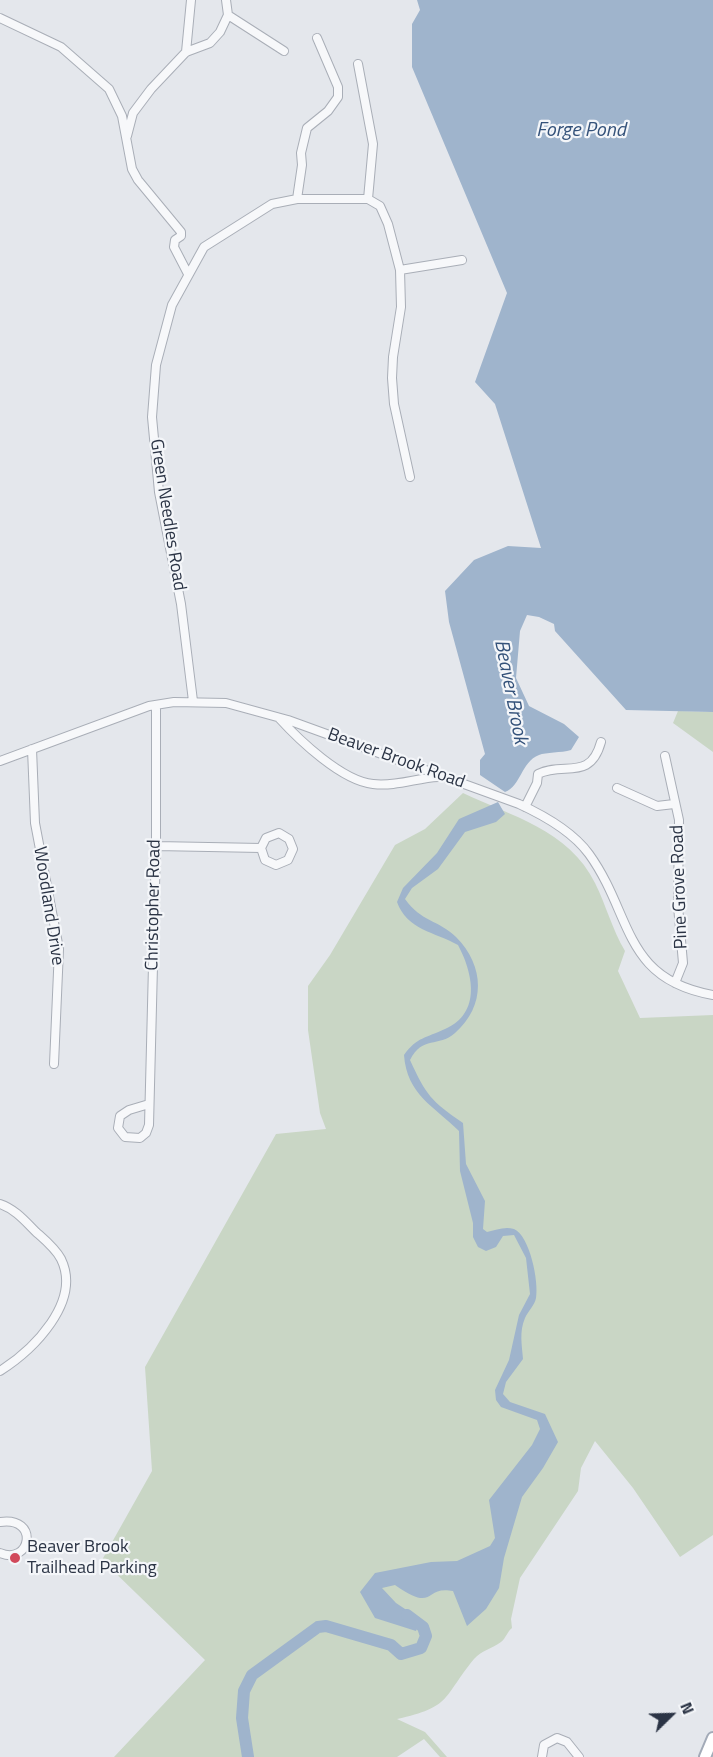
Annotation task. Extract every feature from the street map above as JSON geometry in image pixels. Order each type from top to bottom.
[{"type":"main road","points":[[705,1757],[713,1738]]},
{"type":"street","points":[[186,52],[191,0]]},
{"type":"street","points":[[126,138],[133,113],[151,89],[186,52],[210,43],[228,15],[226,0]]},
{"type":"street","points":[[228,15],[284,51]]},
{"type":"street","points":[[0,18],[61,46],[109,89],[122,116],[128,155],[138,180],[182,232],[181,236],[175,240],[174,247],[188,274]]},
{"type":"street","points":[[297,199],[302,165],[301,153],[307,128],[328,111],[338,97],[338,87],[317,38]]},
{"type":"street","points":[[358,64],[373,144],[368,199],[380,206],[388,224],[400,270],[401,307],[392,378],[394,404],[410,477]]},
{"type":"street","name":"Green Needles Road","points":[[193,702],[182,603],[160,501],[152,417],[154,381],[172,305],[204,247],[272,204],[297,199],[368,199]]},
{"type":"street","points":[[400,270],[462,260]]},
{"type":"street","name":"Beaver Brook Road","points":[[0,761],[112,718],[156,705],[193,702],[238,705],[278,717],[485,791],[522,806],[558,827],[582,845],[601,873],[630,938],[642,956],[655,970],[675,983],[713,995]]},
{"type":"street","name":"Christopher Road","points":[[149,1104],[129,1110],[120,1116],[118,1128],[125,1137],[136,1140],[146,1133],[149,1104],[156,846],[156,705]]},
{"type":"street","points":[[278,717],[317,754],[365,783],[390,784],[443,777]]},
{"type":"street","points":[[522,806],[537,783],[538,774],[582,767],[596,757],[601,742]]},
{"type":"street","name":"Woodland Drive","points":[[32,749],[35,823],[58,949],[54,1064]]},
{"type":"street","name":"Pine Grove Road","points":[[664,756],[669,767],[670,789],[679,820],[678,906],[683,963],[675,983]]},
{"type":"street","points":[[617,788],[657,806],[674,804]]},
{"type":"street","points":[[276,833],[289,839],[292,849],[288,860],[276,865],[265,860],[261,848],[266,838],[276,833]]},
{"type":"street","points":[[156,846],[261,848]]},
{"type":"street","points":[[0,1204],[17,1214],[52,1246],[60,1258],[66,1281],[61,1303],[42,1334],[24,1353],[0,1371]]},
{"type":"street","points":[[0,1522],[18,1522],[23,1527],[27,1538],[26,1545],[18,1553],[7,1556],[0,1553]]},
{"type":"street","points":[[542,1757],[544,1745],[557,1738],[567,1742],[579,1757]]},
{"type":"green space","points":[[678,711],[713,712],[713,752],[673,723]]},
{"type":"green space","points":[[463,793],[519,818],[554,837],[584,865],[595,883],[625,951],[618,971],[640,1018],[713,1015],[713,1535],[680,1557],[633,1488],[595,1441],[581,1468],[578,1491],[520,1578],[511,1619],[512,1628],[501,1642],[474,1659],[450,1692],[437,1705],[415,1715],[397,1719],[425,1732],[447,1757],[440,1757],[424,1739],[397,1757],[114,1757],[205,1660],[102,1560],[152,1471],[145,1367],[276,1134],[326,1129],[320,1113],[308,1030],[308,986],[330,955],[395,845],[425,829]]},
{"type":"water","name":"Forge Pond","points":[[417,0],[713,0],[713,712],[626,710],[555,631],[554,624],[539,617],[527,615],[520,631],[516,678],[529,706],[564,724],[579,737],[571,750],[542,754],[533,758],[515,785],[505,792],[480,775],[480,760],[485,754],[449,622],[445,591],[474,560],[508,546],[541,548],[495,404],[475,382],[507,293],[412,67],[412,24],[420,10]]},
{"type":"water","points":[[498,802],[505,814],[496,822],[465,832],[438,869],[412,888],[405,899],[424,917],[450,931],[466,948],[477,973],[478,986],[477,998],[472,1011],[455,1033],[443,1040],[420,1047],[410,1060],[430,1096],[443,1109],[463,1123],[466,1164],[485,1201],[483,1229],[487,1232],[504,1228],[514,1229],[525,1240],[529,1250],[535,1271],[536,1298],[522,1328],[523,1359],[506,1382],[503,1394],[510,1402],[545,1414],[558,1442],[522,1497],[504,1558],[499,1588],[486,1609],[467,1626],[453,1591],[444,1590],[423,1598],[395,1585],[382,1588],[396,1603],[420,1619],[416,1631],[375,1618],[360,1592],[375,1573],[431,1562],[457,1561],[490,1546],[495,1538],[489,1500],[532,1445],[540,1429],[537,1420],[501,1407],[496,1400],[495,1390],[509,1360],[519,1315],[530,1294],[526,1258],[514,1235],[503,1236],[496,1247],[486,1251],[478,1247],[473,1237],[473,1223],[460,1171],[459,1131],[431,1107],[416,1090],[406,1069],[404,1055],[418,1041],[457,1022],[465,1013],[471,992],[467,968],[458,945],[415,924],[408,919],[397,902],[403,888],[437,853],[459,819]]},
{"type":"waterway","name":"Beaver Brook","points":[[248,1757],[242,1718],[244,1691],[252,1675],[318,1627],[326,1626],[391,1645],[401,1654],[421,1648],[426,1636],[423,1627],[407,1615]]},
{"type":"place","name":"Beaver Brook Trailhead Parking","points":[[15,1558]]}]
